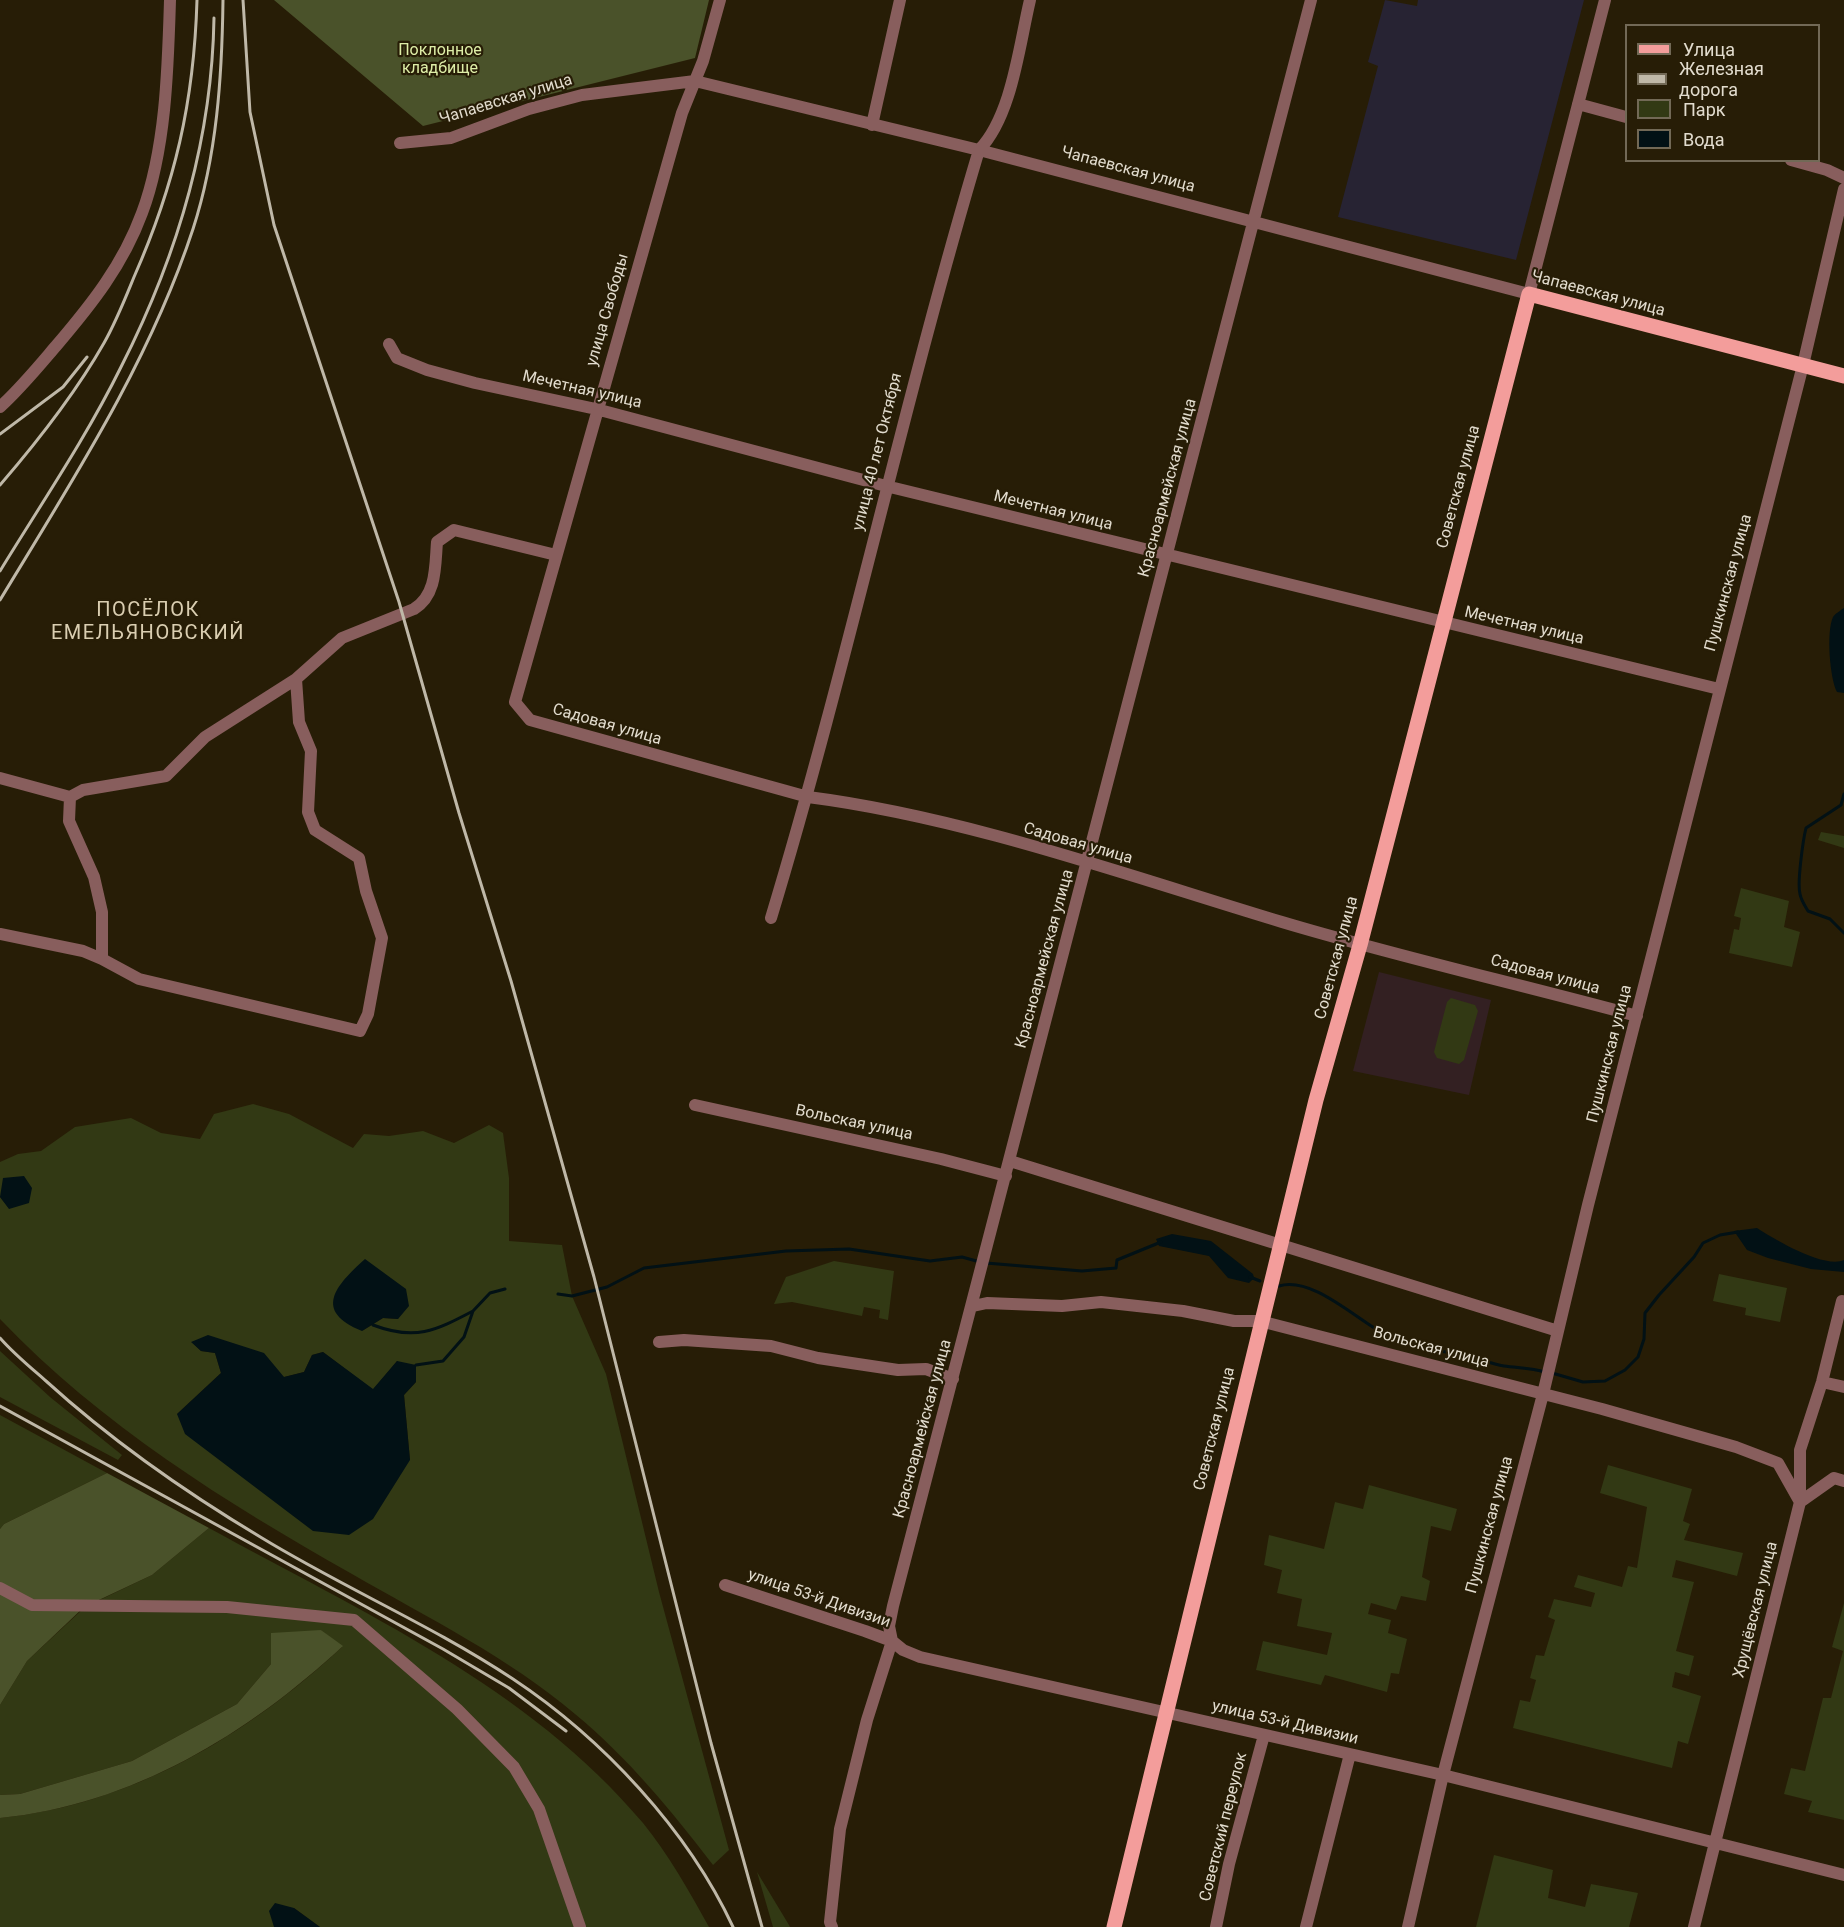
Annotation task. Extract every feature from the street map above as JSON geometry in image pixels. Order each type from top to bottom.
[{"type":"main road","name":"Чапаевская улица","points":[[1529,294],[1844,376]]},
{"type":"main road","name":"Советская улица","points":[[1114,1927],[1260,1321],[1316,1100],[1360,945],[1529,294]]},
{"type":"street","points":[[0,407],[99,295],[122,258],[143,212],[156,161],[165,89],[170,0]]},
{"type":"street","name":"улица Свободы","points":[[515,702],[596,409],[682,113],[695,81],[720,0]]},
{"type":"street","points":[[872,125],[900,0]]},
{"type":"street","name":"улица 40 лет Октября","points":[[771,918],[808,796],[939,282],[979,150],[989,139],[1000,118],[1030,0]]},
{"type":"street","name":"Красноармейская улица","points":[[832,1927],[833,1891],[840,1829],[867,1720],[892,1641],[889,1626],[893,1606],[1311,0]]},
{"type":"street","name":"Советская улица","points":[[1529,294],[1605,0]]},
{"type":"street","name":"Чапаевская улица","points":[[400,142],[451,138],[529,109],[582,95],[695,81],[979,150],[1529,294]]},
{"type":"street","points":[[1578,104],[1625,117]]},
{"type":"street","points":[[1798,162],[1827,170],[1844,178]]},
{"type":"street","name":"Пушкинская улица","points":[[1408,1927],[1443,1775],[1543,1394],[1719,689],[1803,366],[1844,189]]},
{"type":"street","name":"Мечетная улица","points":[[389,345],[397,358],[427,370],[596,409],[886,486],[1167,556],[1719,689]]},
{"type":"street","points":[[0,778],[70,797],[83,789],[166,776],[205,737],[296,679],[342,638],[425,603],[432,588],[437,542],[454,530],[556,555]]},
{"type":"street","points":[[0,933],[83,951],[139,978],[360,1031],[368,1014],[382,938],[366,891],[359,858],[315,830],[308,812],[310,751],[299,722],[296,679]]},
{"type":"street","name":"Садовая улица","points":[[515,702],[530,720],[808,796],[866,805],[986,834],[1360,945],[1637,1016]]},
{"type":"street","points":[[70,797],[69,821],[94,877],[102,912],[102,959]]},
{"type":"street","name":"Вольская улица","points":[[695,1105],[930,1156],[1006,1176]]},
{"type":"street","points":[[1010,1161],[1558,1330]]},
{"type":"street","name":"Вольская улица","points":[[974,1301],[1062,1306],[1101,1302],[1183,1311],[1234,1322],[1260,1321],[1725,1444],[1778,1463],[1800,1502]]},
{"type":"street","name":"Хрущёвская улица","points":[[1694,1927],[1800,1502],[1800,1450],[1822,1382],[1842,1301]]},
{"type":"street","points":[[659,1342],[684,1340],[771,1346],[841,1362],[898,1370],[926,1369],[953,1379]]},
{"type":"street","points":[[1822,1382],[1844,1387]]},
{"type":"street","points":[[1800,1502],[1834,1478],[1844,1481]]},
{"type":"street","name":"улица 53-й Дивизии","points":[[725,1585],[769,1597],[892,1641],[903,1650],[920,1658],[1443,1775],[1714,1845],[1844,1875]]},
{"type":"street","points":[[0,1588],[32,1605],[227,1607],[354,1620],[457,1709],[514,1767],[538,1809],[580,1927]]},
{"type":"street","name":"Советский переулок","points":[[1216,1927],[1229,1864],[1264,1735]]},
{"type":"street","points":[[1306,1927],[1350,1754]]},
{"type":"shaded area","points":[[1385,0],[1417,6],[1418,0],[1584,0],[1516,260],[1338,217],[1378,66],[1368,62]]},
{"type":"shaded area","points":[[1379,972],[1491,1000],[1469,1095],[1353,1071]]},
{"type":"green space","name":"Поклонное кладбище","points":[[274,0],[709,0],[695,58],[423,126]]},
{"type":"green space","points":[[1821,832],[1844,836],[1844,848],[1818,840]]},
{"type":"green space","points":[[1741,888],[1789,901],[1784,927],[1800,932],[1792,967],[1729,953],[1734,929],[1739,930],[1741,918],[1734,916]]},
{"type":"green space","points":[[1451,998],[1475,1005],[1478,1011],[1464,1060],[1459,1064],[1437,1058],[1434,1052],[1447,1002]]},
{"type":"green space","points":[[253,1104],[289,1114],[353,1148],[364,1134],[389,1136],[423,1131],[454,1143],[489,1125],[503,1133],[509,1178],[509,1241],[562,1245],[572,1296],[606,1374],[659,1592],[729,1850],[713,1865],[665,1805],[613,1748],[549,1693],[495,1656],[211,1490],[122,1427],[80,1393],[0,1319],[0,1197],[10,1209],[0,1196],[0,1162],[18,1154],[41,1151],[75,1127],[131,1118],[161,1133],[200,1139],[214,1114]],"holes":[[[406,1289],[398,1319],[383,1318],[362,1331]],[[192,1342],[284,1377],[304,1372],[312,1355],[323,1352],[373,1390],[397,1361],[416,1382],[404,1395],[410,1460],[177,1414],[221,1373],[215,1353],[201,1351]]]},
{"type":"green space","points":[[834,1261],[894,1271],[888,1320],[879,1318],[880,1310],[864,1307],[862,1316],[792,1302],[774,1304],[786,1277]]},
{"type":"green space","points":[[1719,1274],[1787,1288],[1780,1322],[1745,1315],[1746,1308],[1713,1301]]},
{"type":"green space","points":[[0,1351],[50,1397],[122,1455],[118,1460],[0,1397]]},
{"type":"green space","points":[[0,1415],[107,1473],[4,1524],[0,1529]]},
{"type":"green space","points":[[1608,1465],[1692,1489],[1683,1521],[1690,1524],[1684,1540],[1743,1553],[1737,1576],[1676,1560],[1672,1577],[1694,1582],[1676,1651],[1694,1656],[1689,1676],[1675,1672],[1672,1687],[1701,1696],[1688,1744],[1678,1741],[1672,1768],[1513,1728],[1520,1700],[1530,1702],[1536,1680],[1530,1678],[1536,1655],[1544,1656],[1555,1620],[1548,1617],[1554,1599],[1591,1607],[1595,1593],[1574,1587],[1578,1575],[1622,1587],[1628,1566],[1637,1568],[1647,1507],[1600,1493]]},
{"type":"green space","points":[[107,1473],[209,1528],[152,1575],[84,1607],[27,1661],[0,1705],[0,1529],[4,1524]]},
{"type":"green space","points":[[1369,1485],[1457,1509],[1451,1531],[1431,1526],[1422,1577],[1430,1581],[1426,1601],[1401,1596],[1396,1610],[1371,1603],[1368,1614],[1391,1620],[1388,1633],[1407,1639],[1399,1674],[1391,1673],[1387,1692],[1325,1675],[1321,1685],[1256,1670],[1263,1641],[1327,1655],[1332,1633],[1297,1626],[1302,1599],[1277,1593],[1282,1570],[1264,1565],[1269,1535],[1324,1549],[1335,1502],[1363,1509]]},
{"type":"green space","points":[[209,1528],[441,1656],[496,1692],[549,1731],[598,1775],[643,1823],[670,1860],[709,1927],[320,1927],[294,1908],[274,1926],[276,1927],[0,1927],[0,1818],[48,1811],[95,1798],[185,1761],[267,1709],[342,1647],[321,1630],[271,1664],[237,1704],[132,1761],[20,1794],[0,1795],[0,1705],[27,1661],[85,1607],[152,1575]]},
{"type":"green space","points":[[1844,1603],[1844,1820],[1808,1812],[1812,1801],[1784,1794],[1791,1768],[1805,1771],[1823,1698],[1831,1698],[1843,1651],[1832,1647]]},
{"type":"green space","points":[[321,1630],[343,1646],[268,1708],[228,1736],[141,1781],[96,1798],[49,1810],[0,1818],[0,1795],[20,1794],[132,1761],[237,1704],[271,1664],[271,1633]]},
{"type":"green space","points":[[1494,1855],[1553,1870],[1548,1898],[1585,1907],[1591,1884],[1638,1893],[1629,1927],[1476,1927]]},
{"type":"green space","points":[[757,1872],[789,1925],[790,1927],[773,1927]]},
{"type":"water","points":[[1844,608],[1844,693],[1837,692],[1835,686],[1829,644],[1833,617]]},
{"type":"water","points":[[24,1176],[32,1188],[29,1203],[9,1209],[0,1197],[3,1178]]},
{"type":"water","points":[[1757,1228],[1812,1257],[1835,1262],[1844,1260],[1844,1272],[1811,1269],[1747,1250],[1734,1231]]},
{"type":"water","points":[[1172,1234],[1211,1241],[1253,1274],[1254,1278],[1249,1283],[1228,1278],[1209,1256],[1159,1246],[1156,1239]]},
{"type":"water","points":[[365,1259],[406,1289],[409,1306],[398,1319],[383,1318],[362,1331],[338,1315],[334,1307],[334,1298],[345,1279]]},
{"type":"water","points":[[208,1335],[264,1353],[284,1377],[304,1372],[312,1355],[323,1352],[373,1389],[397,1361],[416,1365],[416,1382],[404,1395],[410,1460],[373,1519],[349,1535],[313,1531],[185,1434],[177,1414],[221,1373],[215,1353],[201,1351],[191,1342]]},
{"type":"water","points":[[275,1903],[294,1908],[320,1927],[274,1927],[269,1911]]},
{"type":"waterway","points":[[1844,794],[1841,805],[1806,828],[1799,881],[1803,903],[1808,911],[1830,919],[1844,933]]},
{"type":"waterway","points":[[1552,1373],[1583,1382],[1605,1381],[1625,1370],[1638,1357],[1644,1339],[1645,1313],[1659,1295],[1694,1257],[1703,1243],[1720,1235],[1738,1232]]},
{"type":"waterway","points":[[986,1263],[1082,1271],[1116,1268],[1117,1260],[1161,1242]]},
{"type":"waterway","points":[[558,1294],[572,1296],[607,1287],[644,1268],[786,1251],[849,1249],[930,1261],[962,1257],[980,1262]]},
{"type":"waterway","points":[[1250,1277],[1260,1281]]},
{"type":"waterway","points":[[1279,1286],[1291,1284],[1318,1292],[1381,1332],[1411,1345],[1464,1355],[1499,1365],[1545,1372]]},
{"type":"waterway","points":[[416,1365],[443,1361],[464,1337],[473,1311],[490,1293],[505,1289]]},
{"type":"waterway","points":[[373,1325],[401,1332],[424,1332],[473,1311]]},
{"type":"railway","points":[[0,485],[55,417],[93,362],[116,319],[148,243],[171,175],[187,108],[197,0]]},
{"type":"railway","points":[[0,600],[107,420],[132,374],[175,279],[201,201],[213,144],[217,116],[223,0]]},
{"type":"railway","points":[[243,0],[250,112],[274,225],[399,602],[459,813],[511,981],[594,1277],[711,1743],[762,1927]]},
{"type":"railway","points":[[0,571],[93,419],[141,326],[158,284],[174,241],[198,154],[212,64],[214,18]]},
{"type":"railway","points":[[0,434],[63,387],[87,357]]},
{"type":"railway","points":[[0,1338],[71,1403],[177,1484],[233,1521],[293,1556],[483,1660],[513,1679],[579,1729],[640,1789],[667,1821],[714,1891],[733,1927]]},
{"type":"railway","points":[[0,1406],[443,1649],[509,1688],[566,1731]]},
{"type":"district","name":"ПОСЁЛОК ЕМЕЛЬЯНОВСКИЙ","points":[[148,622]]}]
